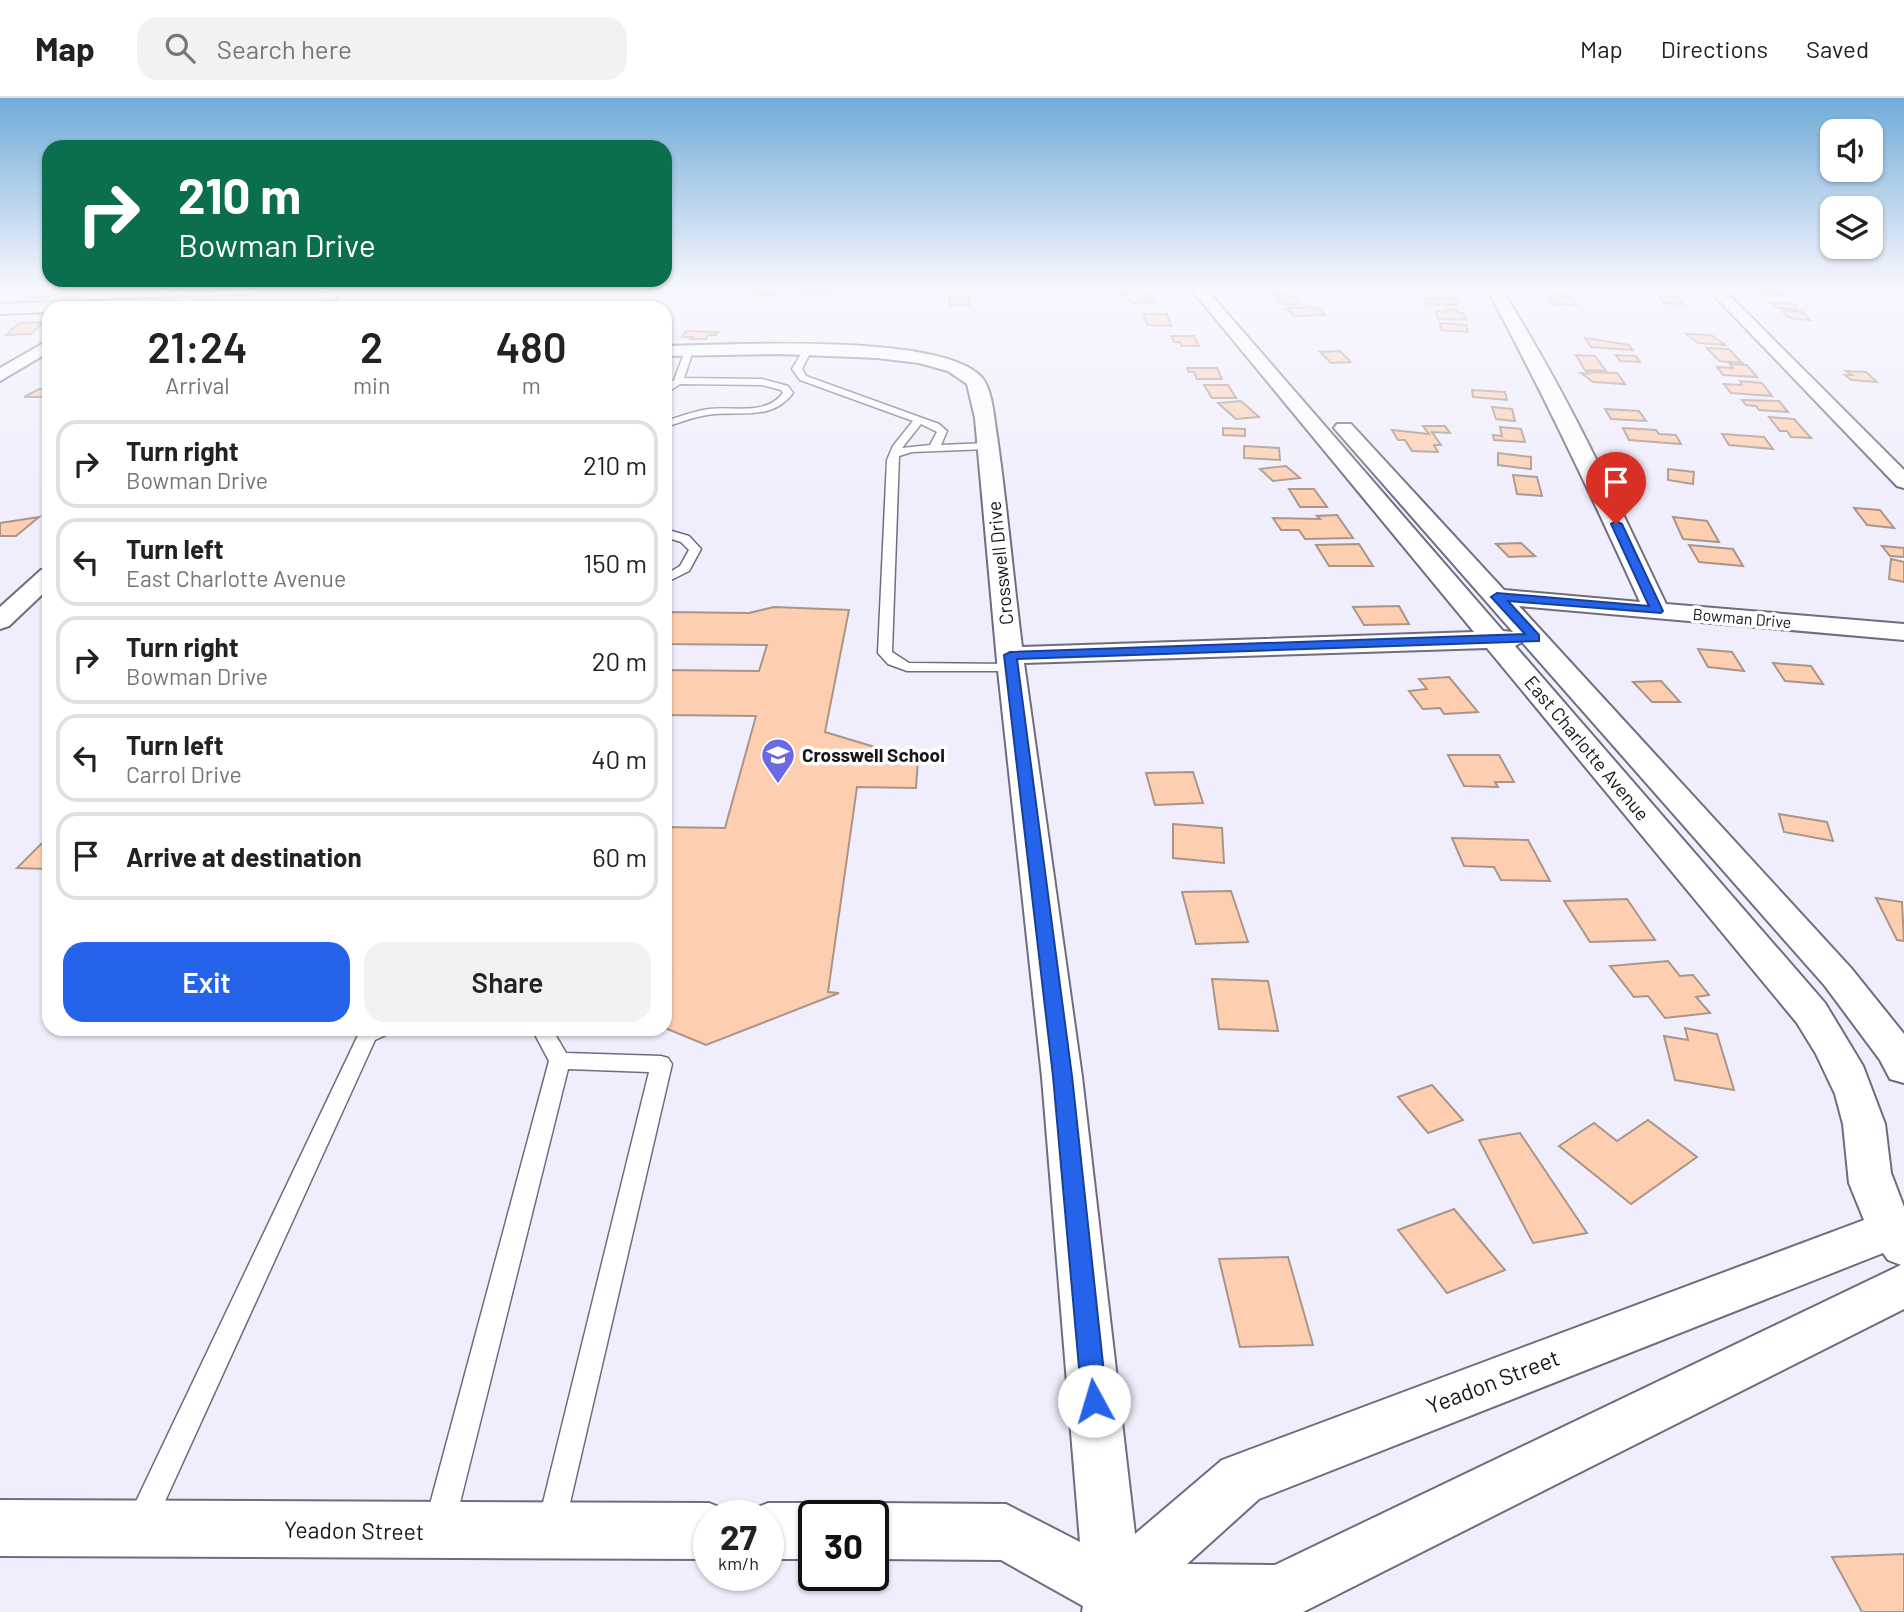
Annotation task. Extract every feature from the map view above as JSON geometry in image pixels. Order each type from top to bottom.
[{"type":"street","points":[[0,377],[27,360]]},
{"type":"street","name":"Crosswell Drive","points":[[931,360],[963,372],[978,384],[988,446],[1011,661],[1062,1076],[1117,1605]]},
{"type":"street","name":"East Charlotte Avenue","points":[[1258,360],[1780,974],[1830,1041],[1856,1097],[1864,1126],[1869,1175],[1900,1235]]},
{"type":"street","name":"East Charlotte Avenue","points":[[1284,360],[1838,977],[1882,1033],[1904,1068]]},
{"type":"street","points":[[1535,360],[1657,611]]},
{"type":"street","points":[[1784,360],[1904,482]]},
{"type":"street","points":[[0,377],[37,377]]},
{"type":"street","points":[[0,621],[42,582]]},
{"type":"street","name":"Bowman Drive","points":[[1497,597],[1904,632]]},
{"type":"street","points":[[1011,661],[1535,638]]},
{"type":"street","name":"Yeadon Street","points":[[1117,1605],[1241,1479],[1900,1235]]},
{"type":"street","points":[[889,1531],[1006,1532],[1117,1605],[1278,1594],[1904,1285]]},
{"type":"street","name":"Yeadon Street","points":[[0,1528],[693,1531]]},
{"type":"lane","points":[[672,386],[678,381],[686,360]]},
{"type":"lane","points":[[802,360],[797,369],[803,378],[942,431],[934,448]]},
{"type":"lane","points":[[672,422],[708,412],[758,410],[785,400],[788,393],[785,388],[762,382],[678,381]]},
{"type":"lane","points":[[919,420],[898,446],[892,460],[884,653],[893,661],[907,667],[1011,661]]},
{"type":"lane","points":[[897,453],[911,449],[988,446]]},
{"type":"lane","points":[[672,535],[685,539],[695,550],[692,563],[672,576]]},
{"type":"lane","points":[[138,1528],[367,1036]]},
{"type":"lane","points":[[437,1531],[561,1061],[546,1036]]},
{"type":"lane","points":[[551,1530],[661,1064],[561,1061]]},
{"type":"building","points":[[1328,360],[1349,360],[1351,362],[1331,363]]},
{"type":"building","points":[[1579,360],[1598,360],[1606,371],[1585,370]]},
{"type":"building","points":[[1638,360],[1640,362],[1620,361]]},
{"type":"building","points":[[1739,360],[1742,363],[1719,361]]},
{"type":"building","points":[[1730,364],[1747,365],[1757,377],[1723,375],[1717,367],[1733,368]]},
{"type":"building","points":[[1187,368],[1217,368],[1222,379],[1197,379],[1194,372],[1189,372]]},
{"type":"building","points":[[1846,371],[1866,372],[1877,382],[1851,380],[1845,375],[1852,375]]},
{"type":"building","points":[[1587,372],[1617,373],[1625,384],[1593,382],[1581,373],[1589,374]]},
{"type":"building","points":[[1740,381],[1762,383],[1772,396],[1731,393],[1724,384],[1742,385]]},
{"type":"building","points":[[1204,385],[1228,385],[1236,398],[1212,398]]},
{"type":"building","points":[[39,389],[42,389],[42,397],[24,397]]},
{"type":"building","points":[[1472,390],[1505,392],[1507,400],[1473,397]]},
{"type":"building","points":[[1742,400],[1779,401],[1788,412],[1759,410],[1756,406],[1746,405]]},
{"type":"building","points":[[1241,401],[1259,417],[1236,419],[1218,403]]},
{"type":"building","points":[[1492,407],[1512,409],[1515,421],[1496,419]]},
{"type":"building","points":[[1605,409],[1639,411],[1646,421],[1611,419]]},
{"type":"building","points":[[1769,417],[1794,419],[1811,438],[1791,437],[1787,431],[1780,431]]},
{"type":"building","points":[[1423,426],[1445,426],[1450,433],[1432,432],[1441,445],[1434,445],[1438,452],[1412,451],[1405,440],[1398,440],[1392,430],[1429,434]]},
{"type":"building","points":[[1500,427],[1521,429],[1525,442],[1494,440],[1493,435],[1502,436]]},
{"type":"building","points":[[1223,428],[1245,429],[1245,436],[1223,435]]},
{"type":"building","points":[[1623,428],[1656,430],[1659,434],[1676,435],[1681,444],[1629,440]]},
{"type":"building","points":[[1722,434],[1764,437],[1773,449],[1729,445]]},
{"type":"building","points":[[1244,446],[1279,448],[1280,460],[1244,458]]},
{"type":"building","points":[[1498,453],[1531,457],[1531,469],[1498,465]]},
{"type":"building","points":[[1286,466],[1300,478],[1273,481],[1260,469]]},
{"type":"building","points":[[1668,469],[1694,472],[1693,484],[1668,480]]},
{"type":"building","points":[[1513,475],[1537,477],[1542,496],[1517,494]]},
{"type":"building","points":[[1289,489],[1314,489],[1327,507],[1300,507]]},
{"type":"building","points":[[1854,508],[1880,510],[1894,528],[1867,525]]},
{"type":"building","points":[[1337,515],[1353,538],[1305,539],[1299,530],[1281,530],[1273,518],[1320,519],[1317,516]]},
{"type":"building","points":[[39,517],[16,536],[0,536],[0,523]]},
{"type":"building","points":[[1673,517],[1707,521],[1719,542],[1683,539]]},
{"type":"building","points":[[1521,543],[1535,556],[1509,557],[1496,544]]},
{"type":"building","points":[[1359,544],[1373,566],[1329,566],[1316,545]]},
{"type":"building","points":[[1689,545],[1733,549],[1743,566],[1699,562]]},
{"type":"building","points":[[1882,546],[1904,548],[1904,557],[1890,556]]},
{"type":"building","points":[[1891,559],[1904,562],[1904,582],[1889,579]]},
{"type":"building","points":[[1399,606],[1409,624],[1364,625],[1353,607]]},
{"type":"building","points":[[774,607],[849,610],[825,732],[918,760],[916,788],[857,787],[828,992],[839,993],[706,1045],[672,1031],[672,827],[725,828],[756,716],[672,715],[672,670],[759,671],[767,645],[672,644],[672,612],[749,613]]},
{"type":"building","points":[[1698,649],[1732,652],[1744,671],[1708,667]]},
{"type":"building","points":[[1773,663],[1811,666],[1823,684],[1785,681]]},
{"type":"building","points":[[1449,677],[1478,712],[1444,714],[1440,708],[1423,709],[1409,691],[1427,689],[1419,679]]},
{"type":"building","points":[[1661,681],[1680,702],[1652,702],[1633,682]]},
{"type":"building","points":[[1448,755],[1499,755],[1514,782],[1495,782],[1498,787],[1464,786]]},
{"type":"building","points":[[1193,772],[1203,803],[1155,805],[1146,773]]},
{"type":"building","points":[[1779,814],[1827,822],[1833,841],[1784,832]]},
{"type":"building","points":[[1173,824],[1222,828],[1224,863],[1173,858]]},
{"type":"building","points":[[1452,838],[1528,840],[1550,881],[1501,880],[1494,867],[1464,866]]},
{"type":"building","points":[[41,844],[42,844],[42,869],[17,868]]},
{"type":"building","points":[[1231,891],[1248,942],[1196,944],[1182,892]]},
{"type":"building","points":[[1876,898],[1902,902],[1904,941],[1897,940]]},
{"type":"building","points":[[1627,899],[1655,940],[1590,942],[1564,901]]},
{"type":"building","points":[[1668,961],[1680,976],[1693,975],[1709,995],[1696,997],[1710,1013],[1665,1018],[1648,996],[1634,997],[1610,966]]},
{"type":"building","points":[[1212,979],[1268,981],[1278,1031],[1219,1029]]},
{"type":"building","points":[[1685,1028],[1717,1034],[1734,1090],[1675,1080],[1664,1036],[1688,1040]]},
{"type":"building","points":[[1432,1085],[1463,1120],[1428,1133],[1398,1097]]},
{"type":"building","points":[[1648,1120],[1697,1157],[1631,1204],[1559,1146],[1594,1123],[1617,1141]]},
{"type":"building","points":[[1520,1133],[1587,1233],[1533,1243],[1479,1140]]},
{"type":"building","points":[[1454,1209],[1505,1270],[1447,1293],[1398,1230]]},
{"type":"building","points":[[1288,1257],[1313,1345],[1240,1347],[1219,1259]]},
{"type":"building","points":[[1904,1554],[1904,1612],[1862,1612],[1832,1557]]},
{"type":"place","name":"Crosswell School","points":[[778,785]]},
{"type":"route","points":[[1094,1401],[1062,1076],[1010,655],[1535,638],[1497,597],[1657,611],[1616,524]]}]
